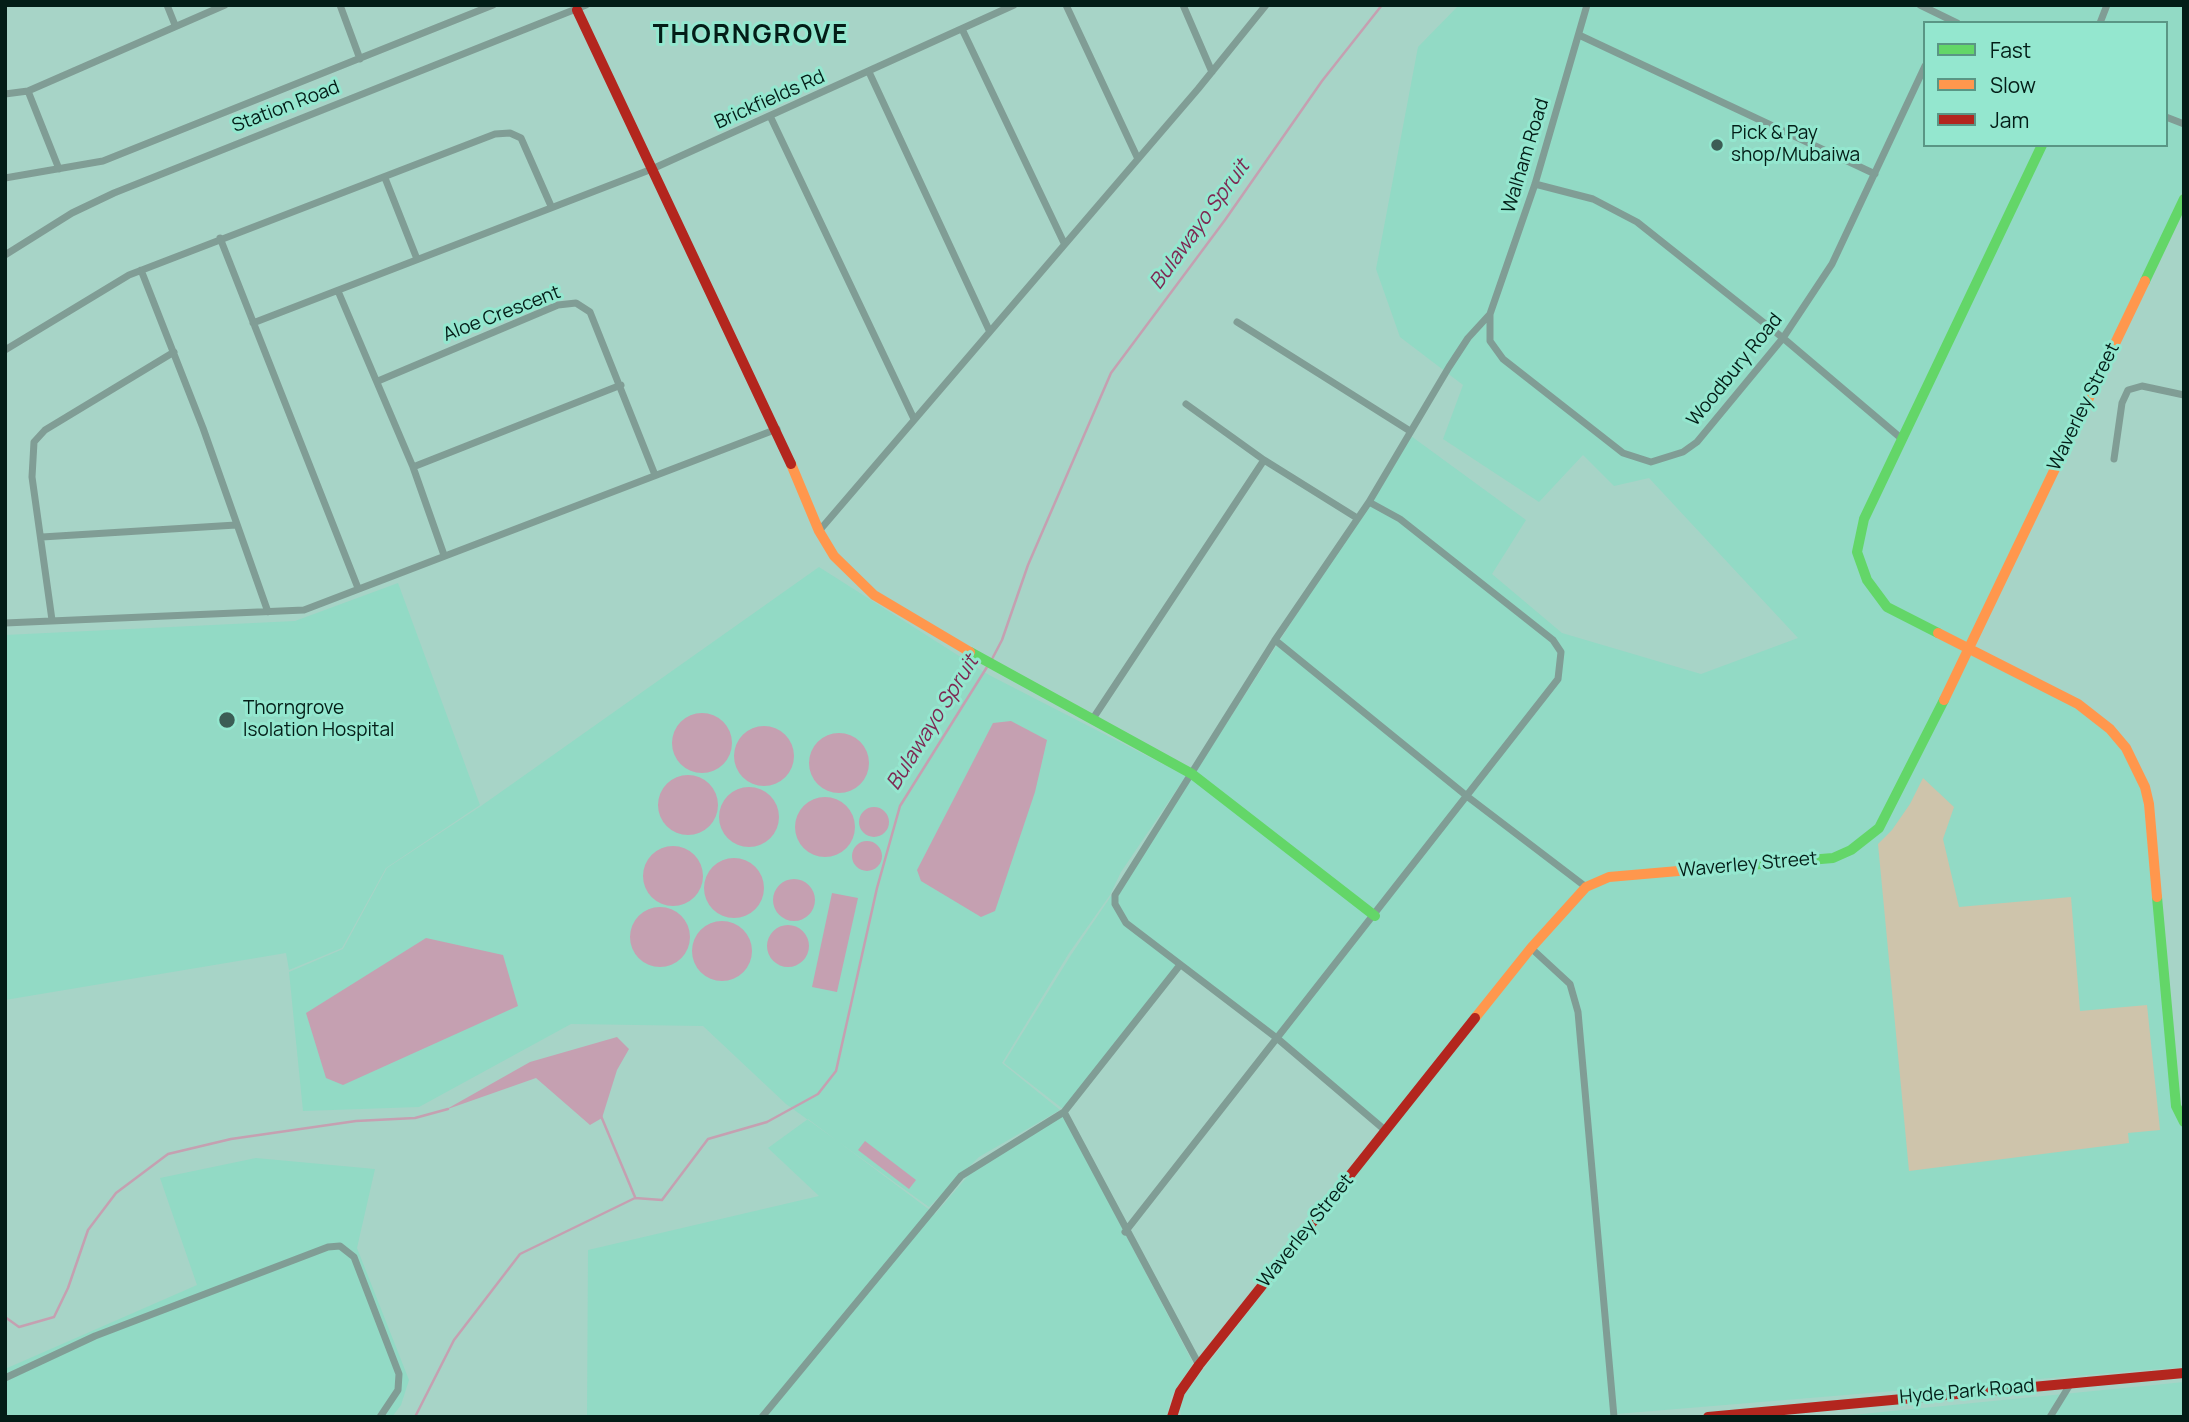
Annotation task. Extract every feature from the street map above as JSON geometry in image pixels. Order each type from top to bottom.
[{"type":"street","points":[[167,5],[175,25]]},
{"type":"street","points":[[5,94],[27,91],[225,5]]},
{"type":"street","points":[[340,5],[360,59]]},
{"type":"street","points":[[5,178],[103,161],[493,5]]},
{"type":"street","name":"Brickfields Rd","points":[[253,323],[652,169],[771,118],[1014,5]]},
{"type":"street","points":[[1066,5],[1138,159]]},
{"type":"street","points":[[1183,5],[1212,72]]},
{"type":"street","points":[[819,531],[1212,72],[1266,5]]},
{"type":"street","name":"Walham Road","points":[[1490,314],[1535,184],[1587,5]]},
{"type":"street","points":[[1920,5],[1946,21]]},
{"type":"street","points":[[2101,21],[2108,5]]},
{"type":"street","points":[[582,7],[652,169],[777,429],[819,531],[834,556],[874,595],[982,659],[1192,774],[1375,916]]},
{"type":"street","name":"Station Road","points":[[5,255],[72,213],[114,193],[582,7]]},
{"type":"street","points":[[962,29],[1064,243]]},
{"type":"street","points":[[1579,35],[1875,174]]},
{"type":"street","name":"Woodbury Road","points":[[1490,314],[1490,341],[1503,359],[1623,453],[1651,462],[1684,452],[1697,442],[1783,338],[1832,264],[1923,70]]},
{"type":"street","points":[[869,72],[989,330]]},
{"type":"street","points":[[27,91],[60,169]]},
{"type":"street","points":[[771,118],[914,419]]},
{"type":"street","points":[[5,350],[104,288],[141,270],[495,134],[510,133],[521,138],[551,206]]},
{"type":"street","points":[[2041,147],[1864,519],[1858,538],[1861,568],[1874,593],[1887,607],[2089,711],[2120,741],[2141,779],[2149,804],[2176,1106],[2184,1122]]},
{"type":"street","points":[[385,178],[416,259]]},
{"type":"street","points":[[1535,184],[1593,199],[1637,222],[1783,338],[1902,439]]},
{"type":"street","name":"Waverley Street","points":[[1172,1417],[1180,1392],[1199,1364],[1531,948],[1586,887],[1609,877],[1823,859],[1851,850],[1879,828],[1969,650],[2184,199]]},
{"type":"street","points":[[220,238],[358,588]]},
{"type":"street","points":[[141,270],[174,352],[268,612]]},
{"type":"street","points":[[338,291],[413,467],[444,555]]},
{"type":"street","name":"Aloe Crescent","points":[[378,381],[567,302],[590,312],[655,475]]},
{"type":"street","points":[[1386,1131],[1278,1040],[1126,923],[1115,904],[1115,895],[1275,640],[1370,502],[1468,338],[1490,314]]},
{"type":"street","points":[[1237,322],[1410,432]]},
{"type":"street","points":[[52,620],[32,477],[34,442],[45,430],[174,352]]},
{"type":"street","points":[[413,467],[621,385]]},
{"type":"street","points":[[2114,459],[2122,403],[2127,390],[2142,386],[2184,395]]},
{"type":"street","points":[[1186,404],[1264,460],[1357,518]]},
{"type":"street","points":[[5,623],[304,610],[777,429]]},
{"type":"street","points":[[1092,720],[1264,460]]},
{"type":"street","points":[[1125,1232],[1555,688],[1561,652],[1553,640],[1399,519],[1370,502]]},
{"type":"street","points":[[42,537],[236,525]]},
{"type":"street","points":[[1275,640],[1468,797],[1586,887]]},
{"type":"street","points":[[1531,948],[1570,984],[1578,1012],[1614,1417]]},
{"type":"street","points":[[762,1417],[961,1176],[1064,1112],[1180,965]]},
{"type":"street","points":[[1064,1112],[1125,1232],[1199,1364]]},
{"type":"street","points":[[5,1378],[95,1336],[328,1247],[340,1246],[354,1257],[399,1374],[398,1390],[380,1417]]},
{"type":"street","name":"Hyde Park Road","points":[[1708,1417],[2184,1373]]},
{"type":"street","points":[[2050,1417],[2071,1382]]},
{"type":"shaded area","points":[[1459,5],[2184,5],[2184,188],[1966,651],[2055,694],[2102,725],[2119,746],[2142,787],[2174,1106],[2184,1125],[2184,1367],[1580,1417],[1181,1417],[1179,1401],[1388,1132],[1180,965],[1063,1109],[1004,1063],[1071,955],[1194,774],[1411,436],[1526,520],[1492,574],[1562,633],[1701,674],[1798,638],[1649,478],[1614,486],[1583,455],[1539,502],[1443,439],[1463,385],[1400,337],[1376,269],[1418,47]]},
{"type":"shaded area","points":[[819,567],[989,675],[1186,776],[1121,872],[1110,895],[1069,953],[1002,1063],[1060,1110],[979,1157],[929,1207],[786,1104],[703,1026],[571,1024],[419,1107],[303,1111],[289,972],[343,949],[387,868],[481,806]]},
{"type":"shaded area","name":"Thorngrove Isolation Hospital","points":[[398,583],[480,805],[386,868],[342,948],[289,970],[286,953],[5,1000],[5,635],[295,621]]},
{"type":"shaded area","points":[[702,713],[723,722],[732,743],[723,764],[702,773],[681,764],[672,743],[681,722]]},
{"type":"shaded area","points":[[1011,721],[1047,740],[1035,792],[995,911],[981,917],[921,881],[917,870],[993,723]]},
{"type":"shaded area","points":[[764,726],[785,735],[794,756],[785,777],[764,786],[743,777],[734,756],[743,735]]},
{"type":"shaded area","points":[[839,733],[860,742],[869,763],[860,784],[839,793],[818,784],[809,763],[818,742]]},
{"type":"shaded area","points":[[688,775],[709,784],[718,805],[709,826],[688,835],[667,826],[658,805],[667,784]]},
{"type":"shaded area","points":[[1923,778],[1954,807],[1943,839],[1959,907],[2071,897],[2080,1011],[2147,1005],[2160,1130],[2128,1133],[2129,1143],[1909,1171],[1878,844],[1892,830],[1910,804]]},
{"type":"shaded area","points":[[749,787],[770,796],[779,817],[770,838],[749,847],[728,838],[719,817],[728,796]]},
{"type":"shaded area","points":[[825,797],[846,806],[855,827],[846,848],[825,857],[804,848],[795,827],[804,806]]},
{"type":"shaded area","points":[[874,807],[884,812],[889,822],[884,832],[874,837],[864,832],[859,822],[864,812]]},
{"type":"shaded area","points":[[867,841],[877,846],[882,856],[877,866],[867,871],[857,866],[852,856],[857,846]]},
{"type":"shaded area","points":[[673,846],[694,855],[703,876],[694,897],[673,906],[652,897],[643,876],[652,855]]},
{"type":"shaded area","points":[[734,858],[755,867],[764,888],[755,909],[734,918],[713,909],[704,888],[713,867]]},
{"type":"shaded area","points":[[794,879],[809,885],[815,900],[809,915],[794,921],[779,915],[773,900],[779,885]]},
{"type":"shaded area","points":[[832,893],[858,898],[837,992],[812,987]]},
{"type":"shaded area","points":[[660,907],[681,916],[690,937],[681,958],[660,967],[639,958],[630,937],[639,916]]},
{"type":"shaded area","points":[[722,921],[743,930],[752,951],[743,972],[722,981],[701,972],[692,951],[701,930]]},
{"type":"shaded area","points":[[788,925],[803,931],[809,946],[803,961],[788,967],[773,961],[767,946],[773,931]]},
{"type":"shaded area","points":[[426,938],[503,955],[518,1006],[343,1085],[326,1078],[306,1013]]},
{"type":"shaded area","points":[[617,1037],[629,1049],[617,1070],[602,1118],[590,1125],[536,1078],[445,1110],[530,1062]]},
{"type":"shaded area","points":[[1063,1115],[1193,1363],[1171,1397],[1167,1417],[587,1417],[588,1250],[819,1196],[768,1148],[808,1119],[935,1214],[973,1170]]},
{"type":"shaded area","points":[[865,1141],[916,1180],[909,1189],[858,1150]]},
{"type":"shaded area","points":[[256,1158],[375,1169],[357,1248],[409,1380],[401,1405],[392,1417],[5,1417],[5,1369],[197,1285],[160,1178]]},
{"type":"shaded area","points":[[2184,1382],[2184,1417],[1832,1417]]},
{"type":"waterway","name":"Bulawayo Spruit","points":[[991,661],[1002,640],[1028,565],[1111,373],[1225,220],[1322,81],[1382,5]]},
{"type":"waterway","name":"Bulawayo Spruit","points":[[415,1417],[454,1340],[520,1254],[635,1198],[662,1200],[708,1139],[767,1122],[818,1094],[836,1071],[877,888],[900,806],[987,667]]},
{"type":"waterway","points":[[5,1317],[19,1327],[54,1317],[68,1288],[88,1230],[116,1193],[168,1154],[231,1139],[356,1121],[415,1118],[448,1109]]},
{"type":"waterway","points":[[601,1116],[635,1197]]},
{"type":"traffic: fast","points":[[1938,633],[1887,607],[1867,580],[1857,552],[1864,519],[2041,147]]},
{"type":"traffic: fast","points":[[2145,281],[2184,199]]},
{"type":"traffic: fast","points":[[970,652],[1192,774],[1375,916]]},
{"type":"traffic: fast","points":[[1713,868],[1833,858],[1851,850],[1879,828],[1944,700]]},
{"type":"traffic: fast","points":[[2157,897],[2176,1106],[2184,1122]]},
{"type":"traffic: slow","points":[[1944,700],[2145,281]]},
{"type":"traffic: slow","points":[[791,464],[819,531],[834,556],[874,595],[970,652]]},
{"type":"traffic: slow","points":[[1938,633],[2078,704],[2110,729],[2126,748],[2145,787],[2149,804],[2157,897]]},
{"type":"traffic: slow","points":[[1475,1018],[1531,948],[1586,887],[1609,877],[1713,868]]},
{"type":"traffic: jam","points":[[577,10],[791,464]]},
{"type":"traffic: jam","points":[[1172,1417],[1180,1392],[1199,1365],[1475,1018]]},
{"type":"traffic: jam","points":[[1708,1417],[2184,1373]]},
{"type":"place","name":"Pick & Pay shop/Mubaiwa","points":[[1717,145]]},
{"type":"place","name":"Thorngrove Isolation Hospital","points":[[227,720]]},
{"type":"district","name":"THORNGROVE","points":[[751,36]]}]
